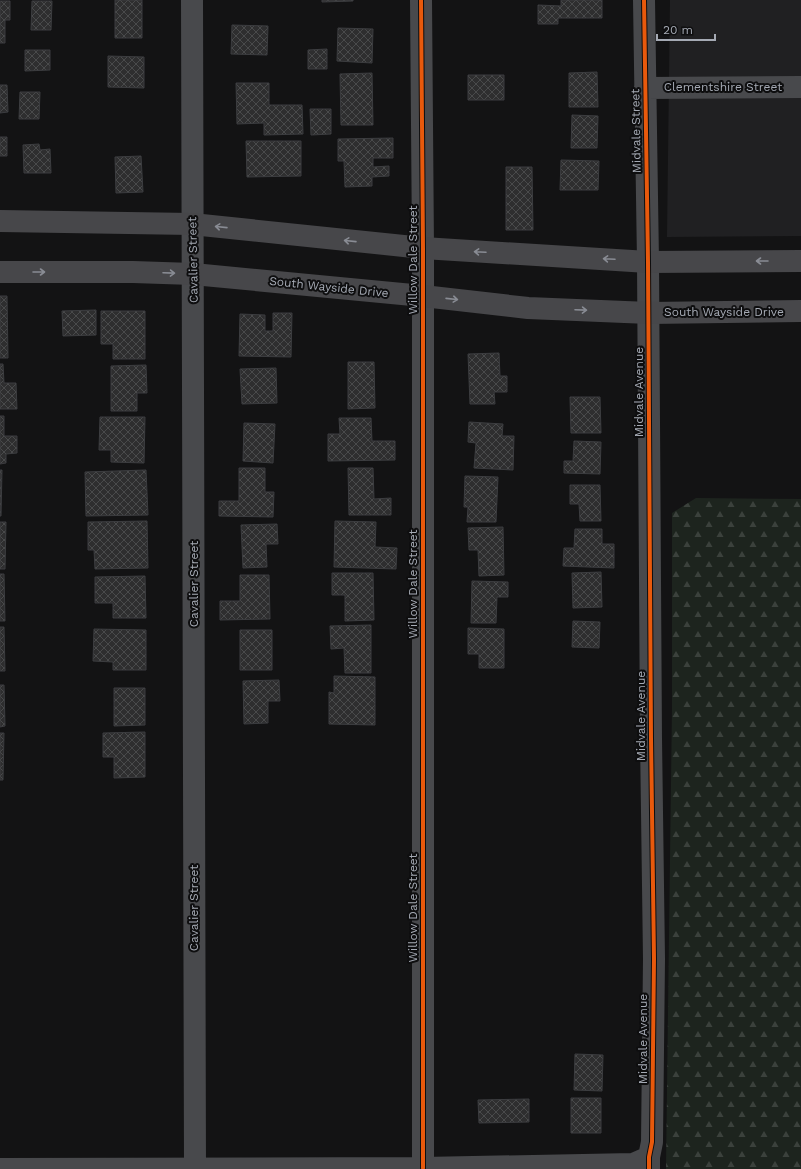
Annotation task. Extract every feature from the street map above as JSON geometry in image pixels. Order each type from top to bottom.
[{"type":"main road","points":[[0,221],[192,224],[423,248],[648,262],[801,261]]},
{"type":"main road","name":"South Wayside Drive","points":[[0,272],[133,272],[193,274],[423,296],[528,308],[649,313],[801,311]]},
{"type":"street","name":"Cavalier Street","points":[[192,0],[195,1168]]},
{"type":"street","name":"Willow Dale Street","points":[[421,0],[423,248],[423,1168]]},
{"type":"street","name":"Midvale Street","points":[[644,0],[648,262]]},
{"type":"street","name":"Clementshire Street","points":[[645,88],[801,87]]},
{"type":"street","name":"Midvale Avenue","points":[[648,262],[654,959],[652,1142],[649,1163]]},
{"type":"street","points":[[0,1169],[423,1168],[649,1163]]},
{"type":"shaded area","points":[[670,0],[801,0],[801,236],[667,237]]},
{"type":"green space","points":[[696,498],[801,499],[801,1169],[666,1169],[672,708],[672,513]]},
{"type":"building","points":[[115,0],[142,0],[142,38],[115,38]]},
{"type":"building","points":[[322,0],[353,0],[353,1],[322,2]]},
{"type":"building","points":[[561,0],[602,0],[602,18],[558,18],[558,24],[538,24],[538,5],[561,6]]},
{"type":"building","points":[[0,1],[10,1],[10,20],[5,20],[5,43],[0,43]]},
{"type":"building","points":[[32,1],[52,1],[51,30],[31,30]]},
{"type":"building","points":[[232,25],[268,26],[267,55],[231,54]]},
{"type":"building","points":[[338,28],[373,29],[372,63],[337,61]]},
{"type":"building","points":[[327,49],[327,69],[308,69],[308,50]]},
{"type":"building","points":[[25,50],[50,50],[50,70],[25,71]]},
{"type":"building","points":[[108,56],[144,57],[144,88],[108,87]]},
{"type":"building","points":[[597,72],[598,107],[569,107],[569,73]]},
{"type":"building","points":[[372,73],[373,125],[341,125],[340,74]]},
{"type":"building","points":[[468,75],[504,75],[504,100],[468,100]]},
{"type":"building","points":[[236,83],[269,83],[269,105],[302,105],[303,134],[264,135],[264,123],[237,124]]},
{"type":"building","points":[[0,85],[7,85],[8,112],[0,113]]},
{"type":"building","points":[[20,92],[40,92],[39,119],[19,119]]},
{"type":"building","points":[[310,109],[331,109],[331,134],[311,135]]},
{"type":"building","points":[[572,115],[598,116],[597,148],[571,148]]},
{"type":"building","points":[[0,137],[7,137],[7,156],[0,156]]},
{"type":"building","points":[[393,138],[393,158],[373,158],[373,167],[389,166],[389,176],[372,177],[372,186],[345,187],[344,161],[338,161],[338,139]]},
{"type":"building","points":[[246,141],[301,141],[301,176],[247,177]]},
{"type":"building","points":[[39,144],[40,150],[50,149],[51,173],[24,173],[23,145]]},
{"type":"building","points":[[141,156],[143,192],[116,193],[115,157]]},
{"type":"building","points":[[561,160],[599,161],[598,190],[560,190]]},
{"type":"building","points":[[506,167],[532,167],[533,230],[506,230]]},
{"type":"building","points":[[0,296],[7,296],[8,358],[0,358]]},
{"type":"building","points":[[96,310],[96,335],[63,336],[62,311]]},
{"type":"building","points":[[101,311],[145,311],[145,359],[113,359],[113,344],[101,344]]},
{"type":"building","points":[[273,313],[292,313],[291,357],[239,356],[240,314],[265,315],[265,331],[273,331]]},
{"type":"building","points":[[499,353],[500,376],[507,376],[507,392],[494,392],[495,404],[470,404],[468,354]]},
{"type":"building","points":[[348,362],[374,362],[375,408],[348,409]]},
{"type":"building","points":[[0,364],[3,364],[4,383],[16,383],[17,409],[0,409]]},
{"type":"building","points":[[146,365],[147,393],[137,393],[137,411],[111,411],[111,366]]},
{"type":"building","points":[[276,368],[277,403],[242,404],[240,369]]},
{"type":"building","points":[[570,397],[600,397],[601,433],[571,433]]},
{"type":"building","points":[[0,416],[4,416],[4,436],[17,436],[17,453],[6,454],[6,463],[0,464]]},
{"type":"building","points":[[100,417],[145,417],[144,463],[111,462],[111,450],[99,450]]},
{"type":"building","points":[[339,418],[371,418],[372,441],[395,441],[395,460],[328,461],[328,434],[340,434]]},
{"type":"building","points":[[469,422],[503,424],[502,436],[514,436],[513,470],[474,468],[476,443],[468,442]]},
{"type":"building","points":[[244,423],[275,424],[273,463],[243,461]]},
{"type":"building","points":[[574,441],[601,442],[600,474],[564,473],[564,461],[573,461]]},
{"type":"building","points":[[239,468],[265,468],[265,492],[274,492],[273,517],[219,516],[219,501],[239,501]]},
{"type":"building","points":[[348,468],[373,468],[374,499],[391,498],[391,515],[349,515]]},
{"type":"building","points":[[0,470],[2,470],[1,516],[0,516]]},
{"type":"building","points":[[146,470],[148,515],[86,516],[85,472]]},
{"type":"building","points":[[465,476],[498,477],[496,522],[467,522],[468,507],[464,507]]},
{"type":"building","points":[[570,485],[600,485],[601,521],[580,521],[579,504],[570,504]]},
{"type":"building","points":[[147,521],[148,568],[95,569],[94,550],[88,550],[88,522]]},
{"type":"building","points":[[335,521],[376,522],[375,547],[397,548],[396,569],[334,567]]},
{"type":"building","points":[[0,522],[6,522],[5,569],[0,569]]},
{"type":"building","points":[[277,524],[278,544],[266,544],[267,567],[243,568],[241,525]]},
{"type":"building","points":[[503,527],[504,575],[479,576],[478,550],[469,550],[468,528]]},
{"type":"building","points":[[575,529],[602,529],[602,544],[614,544],[614,568],[563,566],[564,548],[574,548]]},
{"type":"building","points":[[601,572],[602,607],[573,608],[572,573]]},
{"type":"building","points":[[332,573],[373,573],[374,620],[345,621],[345,595],[332,595]]},
{"type":"building","points":[[0,574],[4,574],[5,621],[0,621]]},
{"type":"building","points":[[240,575],[269,575],[270,619],[220,620],[220,601],[240,601]]},
{"type":"building","points":[[145,576],[146,618],[113,618],[113,603],[95,603],[95,577]]},
{"type":"building","points":[[472,581],[508,582],[508,597],[497,597],[496,623],[471,623]]},
{"type":"building","points":[[573,621],[600,622],[599,648],[572,647]]},
{"type":"building","points":[[371,625],[371,673],[345,673],[344,648],[331,649],[330,626]]},
{"type":"building","points":[[0,627],[4,627],[5,671],[0,671]]},
{"type":"building","points":[[468,628],[504,629],[504,668],[479,668],[479,654],[468,654]]},
{"type":"building","points":[[94,629],[146,630],[146,670],[113,670],[113,662],[93,661]]},
{"type":"building","points":[[240,630],[272,630],[272,670],[240,670]]},
{"type":"building","points":[[334,676],[375,677],[375,725],[329,724],[329,692],[334,693]]},
{"type":"building","points":[[279,680],[280,701],[268,701],[268,723],[244,724],[243,681]]},
{"type":"building","points":[[0,685],[4,685],[5,726],[0,727]]},
{"type":"building","points":[[114,688],[145,688],[145,725],[114,726]]},
{"type":"building","points":[[145,732],[145,777],[114,778],[114,757],[103,757],[103,733]]},
{"type":"building","points":[[0,733],[4,733],[3,780],[0,780]]},
{"type":"building","points":[[575,1054],[603,1055],[602,1091],[574,1090]]},
{"type":"building","points":[[571,1098],[601,1098],[601,1133],[571,1133]]},
{"type":"building","points":[[529,1099],[529,1122],[479,1123],[478,1100]]},
{"type":"cycle path","points":[[421,0],[423,248],[423,1168]]},
{"type":"cycle path","points":[[644,0],[648,262],[654,959],[652,1142],[649,1157],[649,1169]]}]
